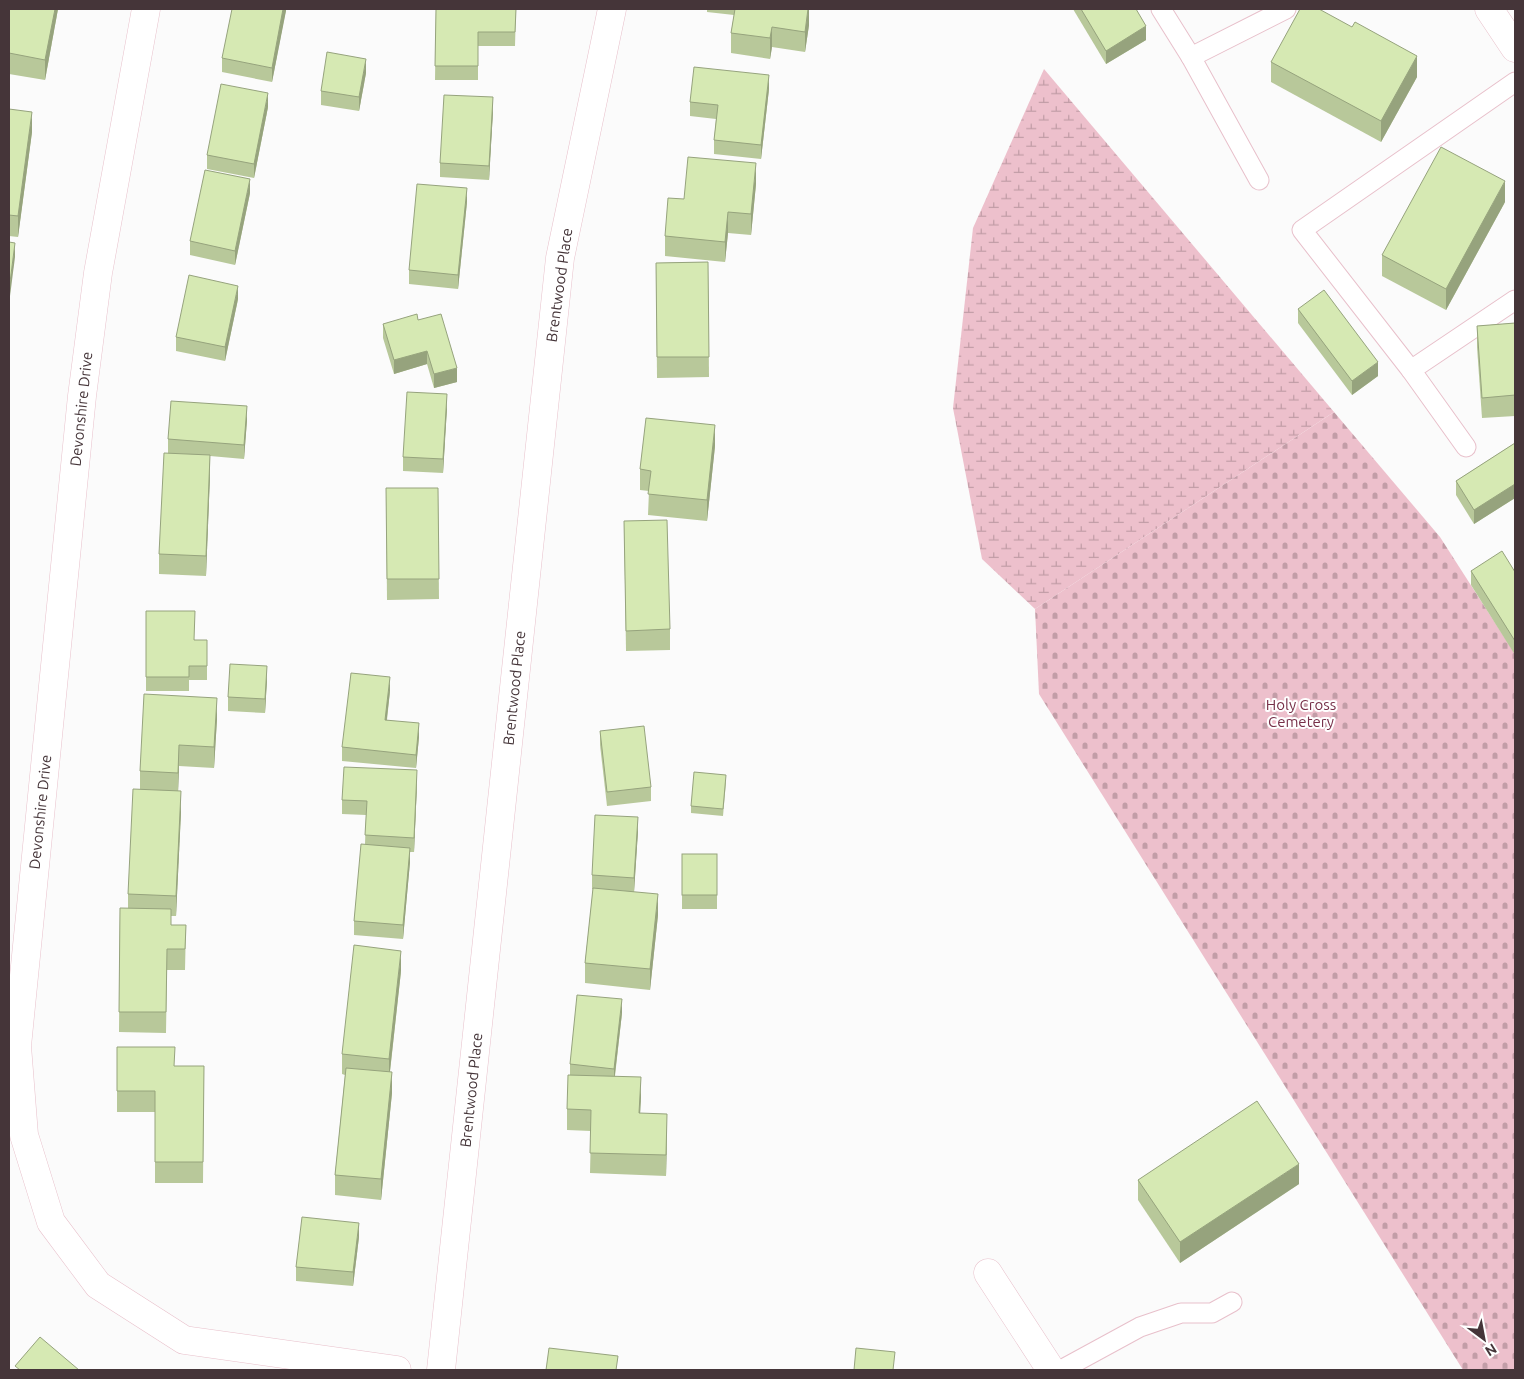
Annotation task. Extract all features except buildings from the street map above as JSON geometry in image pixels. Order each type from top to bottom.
[{"type":"street","name":"Devonshire Drive","points":[[146,9],[98,273],[82,396],[16,976],[17,1046],[24,1134],[51,1222],[98,1285],[184,1340],[397,1370]]},
{"type":"street","name":"Brentwood Place","points":[[441,1370],[560,258],[612,9]]},
{"type":"street","points":[[1489,9],[1515,48]]},
{"type":"street","points":[[988,1273],[1051,1370]]},
{"type":"lane","points":[[1161,9],[1191,57],[1259,180]]},
{"type":"lane","points":[[1191,57],[1286,9]]},
{"type":"lane","points":[[1466,447],[1411,370],[1302,230],[1515,82]]},
{"type":"lane","points":[[1411,370],[1515,300]]},
{"type":"lane","points":[[1061,1370],[1140,1327],[1181,1313],[1212,1313],[1232,1302]]},
{"type":"green space","points":[[1044,69],[1334,412],[1035,609],[982,559],[953,408],[973,228]]},
{"type":"green space","name":"Holy Cross Cemetery","points":[[1334,412],[1440,537],[1515,654],[1515,1370],[1463,1370],[1039,694],[1035,609]]}]
